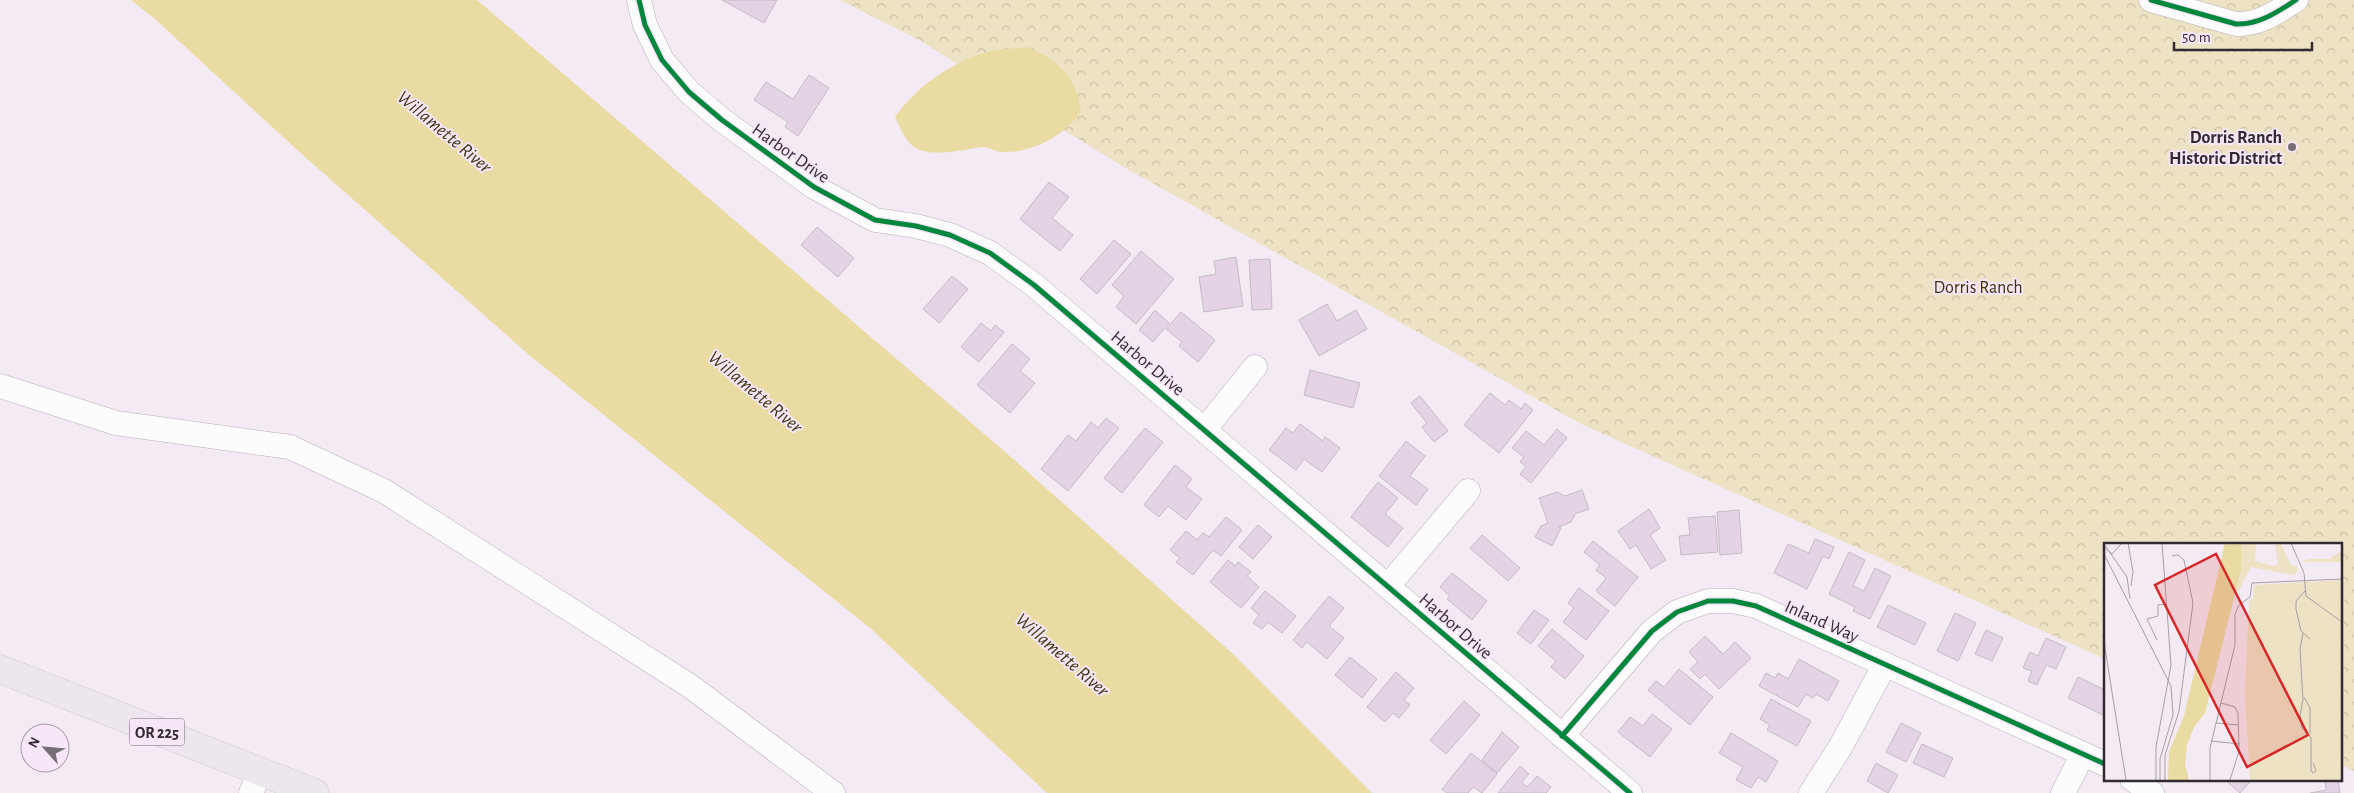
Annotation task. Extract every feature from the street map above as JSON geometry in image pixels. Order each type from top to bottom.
[{"type":"main road","name":"OR 225","points":[[0,669],[255,782],[315,793]]},
{"type":"street","name":"Harbor Drive","points":[[640,0],[645,25],[662,60],[689,92],[722,120],[814,187],[844,205],[875,220],[916,226],[950,235],[990,253],[1034,285],[1630,793]]},
{"type":"street","points":[[2151,0],[2243,24],[2250,24],[2268,17],[2296,0]]},
{"type":"street","points":[[1205,429],[1255,367]]},
{"type":"street","points":[[0,386],[116,423],[290,447],[384,491],[690,686],[833,793]]},
{"type":"street","points":[[1388,586],[1468,491]]},
{"type":"street","name":"Inland Way","points":[[1562,736],[1652,631],[1677,612],[1708,601],[1733,601],[1756,606],[2104,764]]},
{"type":"street","points":[[1811,793],[1841,746],[1885,664]]},
{"type":"street","points":[[2063,793],[2083,754]]},
{"type":"street","points":[[2133,780],[2152,793]]},
{"type":"green space","name":"Dorris Ranch","points":[[840,0],[2354,0],[2354,771],[2342,765],[2342,543],[2104,543],[2104,659],[1581,424],[1122,166],[919,40]]},
{"type":"water","name":"Willamette River","points":[[131,0],[477,0],[1003,450],[1233,654],[1372,793],[1047,793],[870,628],[528,354],[295,148],[155,19]]},
{"type":"water","points":[[1027,47],[1039,52],[1057,64],[1075,88],[1081,111],[1067,128],[1036,146],[1014,152],[1000,152],[984,147],[951,152],[927,152],[911,145],[895,117],[923,87],[944,71],[986,52]]},
{"type":"building","points":[[722,0],[777,0],[764,23]]},
{"type":"building","points":[[809,75],[829,88],[798,136],[785,127],[788,122],[754,100],[766,82],[793,99]]},
{"type":"building","points":[[1049,182],[1069,197],[1052,218],[1073,235],[1060,251],[1020,219]]},
{"type":"building","points":[[817,227],[854,258],[838,277],[801,245]]},
{"type":"building","points":[[1114,240],[1131,254],[1097,294],[1080,279]]},
{"type":"building","points":[[1141,251],[1174,279],[1136,324],[1116,307],[1124,296],[1112,285]]},
{"type":"building","points":[[1236,257],[1243,306],[1204,312],[1199,277],[1216,274],[1214,261]]},
{"type":"building","points":[[1270,259],[1272,309],[1252,310],[1249,260]]},
{"type":"building","points":[[952,276],[968,289],[939,323],[923,309]]},
{"type":"building","points":[[1327,304],[1337,321],[1356,310],[1367,329],[1319,356],[1299,320]]},
{"type":"building","points":[[1155,310],[1169,323],[1153,342],[1139,330]]},
{"type":"building","points":[[1181,312],[1215,340],[1198,362],[1179,346],[1182,342],[1166,329]]},
{"type":"building","points":[[981,323],[991,331],[995,325],[1004,332],[979,362],[961,347]]},
{"type":"building","points":[[1012,344],[1030,359],[1020,371],[1035,383],[1010,413],[977,385]]},
{"type":"building","points":[[1310,370],[1360,383],[1353,408],[1304,395]]},
{"type":"building","points":[[1490,393],[1505,405],[1509,400],[1521,409],[1525,403],[1533,410],[1499,453],[1464,425]]},
{"type":"building","points":[[1420,396],[1448,431],[1434,442],[1422,427],[1427,423],[1411,403]]},
{"type":"building","points":[[1106,418],[1119,428],[1068,491],[1041,469],[1068,435],[1076,441],[1091,422],[1098,428]]},
{"type":"building","points":[[1300,424],[1323,441],[1325,437],[1340,448],[1322,472],[1304,459],[1296,470],[1269,450],[1286,428],[1293,433]]},
{"type":"building","points":[[1145,428],[1163,442],[1122,493],[1104,478]]},
{"type":"building","points":[[1557,429],[1567,438],[1531,483],[1520,474],[1526,467],[1520,462],[1524,457],[1512,448],[1526,431],[1544,445]]},
{"type":"building","points":[[1406,441],[1425,456],[1410,476],[1428,489],[1416,505],[1379,476]]},
{"type":"building","points":[[1175,465],[1192,479],[1186,487],[1202,499],[1186,520],[1168,506],[1159,517],[1144,505]]},
{"type":"building","points":[[1378,482],[1398,498],[1385,514],[1403,528],[1388,547],[1351,517]]},
{"type":"building","points":[[1582,490],[1589,509],[1575,514],[1571,522],[1559,527],[1561,528],[1552,546],[1535,537],[1541,526],[1548,523],[1539,498],[1557,492],[1565,496]]},
{"type":"building","points":[[1649,509],[1660,528],[1650,535],[1666,560],[1651,569],[1636,545],[1630,549],[1618,531]]},
{"type":"building","points":[[1739,510],[1742,553],[1720,555],[1717,512]]},
{"type":"building","points":[[1715,516],[1718,552],[1681,555],[1679,536],[1690,535],[1688,518]]},
{"type":"building","points":[[1226,517],[1242,530],[1221,556],[1213,550],[1193,575],[1176,562],[1180,558],[1170,550],[1186,531],[1197,540],[1203,533],[1209,537]]},
{"type":"building","points":[[1258,525],[1272,537],[1253,559],[1239,547]]},
{"type":"building","points":[[1482,535],[1520,568],[1508,581],[1470,548]]},
{"type":"building","points":[[1815,539],[1834,547],[1829,559],[1823,556],[1807,589],[1774,573],[1788,544],[1809,553]]},
{"type":"building","points":[[1593,541],[1638,577],[1615,606],[1596,591],[1606,578],[1596,570],[1600,565],[1584,552]]},
{"type":"building","points":[[1849,552],[1865,560],[1853,586],[1864,591],[1875,568],[1891,576],[1870,619],[1853,611],[1855,607],[1829,594]]},
{"type":"building","points":[[1228,560],[1235,566],[1238,562],[1251,572],[1247,576],[1259,587],[1241,608],[1210,582]]},
{"type":"building","points":[[1452,573],[1487,601],[1472,620],[1447,599],[1450,596],[1440,587]]},
{"type":"building","points":[[1579,588],[1609,611],[1586,640],[1563,622],[1574,608],[1568,603]]},
{"type":"building","points":[[1265,591],[1296,616],[1282,633],[1268,622],[1262,629],[1253,623],[1259,615],[1251,608]]},
{"type":"building","points":[[1329,596],[1344,608],[1329,626],[1344,638],[1327,659],[1307,642],[1302,648],[1293,640]]},
{"type":"building","points":[[1888,605],[1926,623],[1915,645],[1877,627]]},
{"type":"building","points":[[1534,610],[1549,620],[1531,644],[1517,633]]},
{"type":"building","points":[[1955,613],[1976,623],[1958,661],[1937,651]]},
{"type":"building","points":[[1552,629],[1584,656],[1565,679],[1551,667],[1556,661],[1538,646]]},
{"type":"building","points":[[1986,630],[2003,638],[1992,661],[1975,654]]},
{"type":"building","points":[[1705,636],[1723,654],[1735,642],[1751,658],[1719,689],[1705,674],[1700,679],[1690,669],[1698,662],[1689,652]]},
{"type":"building","points":[[2046,638],[2066,647],[2056,669],[2046,665],[2037,685],[2028,681],[2032,671],[2023,668],[2030,652],[2038,656]]},
{"type":"building","points":[[1350,657],[1377,679],[1362,698],[1335,675]]},
{"type":"building","points":[[1799,659],[1839,681],[1828,701],[1816,694],[1813,698],[1806,694],[1798,707],[1759,686],[1766,673],[1775,678],[1778,673],[1788,679]]},
{"type":"building","points":[[1679,669],[1713,697],[1690,725],[1648,690],[1656,681],[1664,687]]},
{"type":"building","points":[[1396,672],[1414,688],[1404,700],[1410,705],[1399,718],[1393,713],[1385,722],[1367,707]]},
{"type":"building","points":[[2078,677],[2104,690],[2104,716],[2068,698]]},
{"type":"building","points":[[1771,699],[1811,721],[1797,746],[1767,730],[1770,725],[1760,719]]},
{"type":"building","points":[[1464,701],[1480,715],[1446,754],[1430,740]]},
{"type":"building","points":[[1652,714],[1672,729],[1650,757],[1618,732],[1630,717],[1643,726]]},
{"type":"building","points":[[1901,723],[1921,733],[1906,762],[1886,752]]},
{"type":"building","points":[[1502,732],[1519,747],[1497,773],[1482,760]]},
{"type":"building","points":[[1731,733],[1778,761],[1766,782],[1758,777],[1751,788],[1736,780],[1743,767],[1719,753]]},
{"type":"building","points":[[1922,744],[1953,758],[1944,777],[1913,763]]},
{"type":"building","points":[[1471,753],[1497,774],[1482,793],[1473,787],[1468,793],[1447,793],[1442,789]]},
{"type":"building","points":[[1876,763],[1898,775],[1888,793],[1867,781]]},
{"type":"building","points":[[1520,766],[1529,774],[1522,782],[1527,787],[1537,776],[1551,787],[1546,793],[1498,793]]},
{"type":"building","points":[[2225,780],[2252,780],[2240,793]]},
{"type":"building","points":[[2325,780],[2338,780],[2340,793],[2310,793],[2326,790]]},
{"type":"cycle path","points":[[639,0],[645,25],[662,60],[689,92],[722,120],[814,187],[875,220],[916,226],[950,235],[990,253],[1034,285],[1630,793]]},
{"type":"cycle path","points":[[2151,0],[2236,24],[2260,20],[2296,0]]},
{"type":"cycle path","points":[[1562,736],[1652,631],[1677,612],[1708,601],[1733,601],[1756,606],[2104,764]]},
{"type":"place","name":"Dorris Ranch Historic District","points":[[2292,147]]}]
